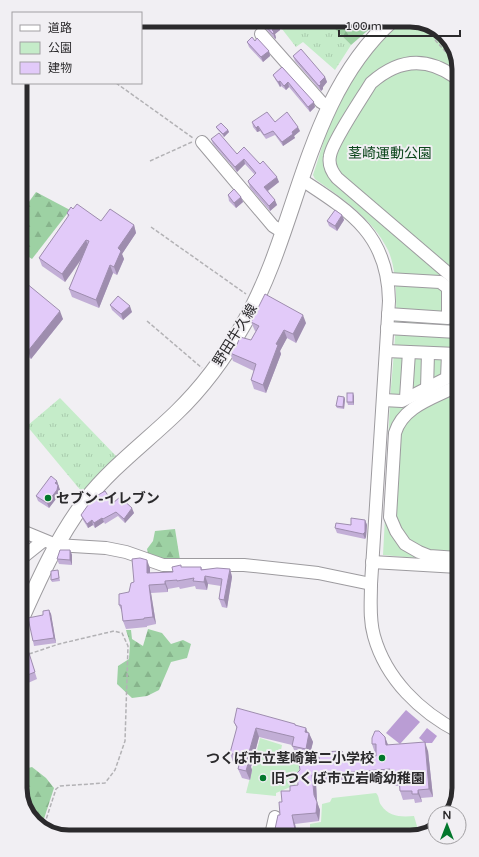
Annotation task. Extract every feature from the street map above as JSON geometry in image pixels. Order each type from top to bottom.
[{"type":"main road","name":"野田牛久線","points":[[27,605],[50,543],[104,480],[177,412],[210,375],[234,342],[257,301],[270,272],[329,107],[375,27]]},
{"type":"street","points":[[261,34],[321,102],[329,107]]},
{"type":"street","points":[[452,75],[444,69],[427,62],[398,65],[380,75],[371,83],[332,149],[330,163],[332,172],[337,178],[452,277]]},
{"type":"street","points":[[202,142],[274,226],[284,233]]},
{"type":"street","points":[[302,180],[362,225],[374,240],[379,250],[388,279],[388,314],[372,562],[371,616],[374,636],[389,670],[422,708],[440,722],[452,728]]},
{"type":"street","points":[[388,279],[440,282],[448,288],[448,318],[388,314]]},
{"type":"street","points":[[387,328],[452,332]]},
{"type":"street","points":[[386,351],[452,354],[447,378],[398,422],[395,434],[390,517],[405,544],[429,556],[452,558]]},
{"type":"street","points":[[406,398],[409,352]]},
{"type":"street","points":[[428,353],[429,394]]},
{"type":"street","points":[[383,400],[402,400],[452,387]]},
{"type":"street","points":[[27,533],[50,543],[106,548],[126,552],[163,565],[244,565],[318,573],[371,584]]},
{"type":"street","points":[[27,556],[50,543]]},
{"type":"street","points":[[372,562],[452,568]]},
{"type":"street","points":[[272,830],[274,818]]},
{"type":"path","points":[[435,40],[450,56]]},
{"type":"path","points":[[117,84],[196,140],[178,150],[150,161]]},
{"type":"path","points":[[151,227],[257,301]]},
{"type":"path","points":[[147,321],[210,375]]},
{"type":"path","points":[[27,655],[59,644],[114,631],[122,633],[128,646],[125,741],[115,770],[105,783],[60,786],[56,789],[46,822]]},
{"type":"green space","points":[[230,27],[242,27],[237,29]]},
{"type":"green space","points":[[280,27],[333,27],[351,45],[335,70],[303,42],[296,47]]},
{"type":"green space","points":[[333,27],[372,27],[351,45]]},
{"type":"green space","name":"茎崎運動公園","points":[[396,27],[412,27],[423,29],[433,34],[440,39],[449,53],[452,70],[452,561],[383,555],[390,403],[396,325],[393,265],[388,250],[374,228],[356,210],[315,179],[313,175],[324,139],[344,93],[366,59]]},
{"type":"green space","points":[[36,192],[70,210],[32,259],[27,256],[27,205]]},
{"type":"green space","points":[[60,398],[117,457],[82,492],[27,426]]},
{"type":"green space","points":[[175,529],[180,560],[156,559],[148,554],[147,549],[153,541],[155,531]]},
{"type":"green space","points":[[148,629],[162,633],[171,644],[183,640],[191,644],[187,658],[171,662],[159,690],[147,696],[132,698],[117,684],[118,666],[129,659],[130,643],[126,630],[131,630],[132,639],[143,646]]},
{"type":"green space","points":[[260,738],[282,745],[281,750],[302,758],[295,785],[276,793],[276,796],[246,793]]},
{"type":"green space","points":[[32,767],[46,778],[54,788],[43,821],[39,818],[30,804],[27,788],[27,768]]},
{"type":"green space","points":[[376,793],[381,805],[388,812],[400,816],[414,816],[418,829],[310,830],[310,824],[321,822],[322,804],[330,802],[332,798]]},
{"type":"shaded area","points":[[406,710],[420,722],[400,744],[386,733]]},
{"type":"shaded area","points":[[427,728],[437,736],[432,743],[425,743],[419,738]]},
{"type":"building","points":[[267,27],[276,27],[272,30],[274,32],[273,34]]},
{"type":"building","points":[[252,37],[255,41],[257,38],[269,51],[261,57],[247,42]]},
{"type":"building","points":[[301,49],[325,77],[320,82],[321,84],[319,86],[293,56]]},
{"type":"building","points":[[282,67],[314,102],[308,107],[288,82],[284,86],[280,81],[278,82],[273,75]]},
{"type":"building","points":[[267,112],[275,122],[287,112],[298,127],[292,132],[293,134],[282,142],[273,131],[264,135],[258,126],[256,128],[252,122]]},
{"type":"building","points":[[221,123],[228,130],[223,134],[216,127]]},
{"type":"building","points":[[219,133],[237,154],[244,147],[260,164],[263,161],[277,177],[264,187],[275,200],[269,206],[249,183],[248,181],[256,173],[244,159],[235,167],[211,139]]},
{"type":"building","points":[[234,189],[241,197],[234,203],[228,195]]},
{"type":"building","points":[[77,204],[101,221],[110,209],[134,225],[118,248],[121,251],[114,267],[110,265],[96,300],[69,289],[89,241],[86,240],[62,274],[39,258],[69,215],[67,213],[71,207],[73,209]]},
{"type":"building","points":[[335,210],[342,215],[335,226],[327,221]]},
{"type":"building","points":[[27,284],[60,311],[28,351],[27,350]]},
{"type":"building","points":[[265,294],[303,315],[293,334],[284,330],[276,344],[278,345],[263,385],[251,380],[256,364],[230,353],[233,346],[236,347],[240,337],[251,340],[259,326],[251,322]]},
{"type":"building","points":[[118,296],[130,306],[121,314],[110,305]]},
{"type":"building","points":[[347,393],[353,393],[353,402],[347,402]]},
{"type":"building","points":[[338,396],[344,397],[343,407],[336,406]]},
{"type":"building","points":[[51,476],[57,481],[55,483],[58,485],[57,490],[47,503],[36,496]]},
{"type":"building","points":[[105,491],[113,503],[120,497],[132,508],[124,519],[116,512],[94,523],[92,520],[87,524],[81,515],[93,498]]},
{"type":"building","points":[[351,518],[365,520],[365,532],[363,534],[335,528],[336,523],[351,525]]},
{"type":"building","points":[[60,550],[70,550],[70,560],[57,559]]},
{"type":"building","points":[[140,558],[147,560],[147,573],[173,572],[172,567],[181,565],[181,567],[201,567],[201,570],[217,568],[230,569],[224,600],[219,599],[222,579],[205,576],[204,582],[193,581],[194,578],[177,581],[165,581],[165,584],[149,585],[153,617],[123,621],[121,605],[119,605],[119,594],[129,592],[131,583],[134,582],[132,559]]},
{"type":"building","points":[[58,570],[59,578],[51,580],[51,571]]},
{"type":"building","points":[[49,610],[54,638],[33,641],[28,618],[43,615],[43,611]]},
{"type":"building","points":[[27,650],[35,672],[27,675]]},
{"type":"building","points":[[237,708],[306,728],[305,732],[309,733],[306,749],[292,746],[294,737],[256,728],[247,759],[249,760],[246,771],[238,769],[241,757],[230,753],[237,727],[234,722]]},
{"type":"building","points":[[375,731],[379,731],[385,737],[386,745],[425,742],[429,789],[418,790],[418,794],[412,794],[412,791],[400,791],[399,778],[391,778],[390,769],[312,775],[314,795],[317,802],[316,813],[292,815],[295,830],[275,830],[278,815],[280,815],[279,802],[282,802],[281,791],[290,791],[290,786],[298,785],[297,773],[300,770],[299,763],[319,762],[319,752],[342,751],[343,759],[376,756],[376,744],[372,744],[372,738]]},
{"type":"place","name":"セブン-イレブン","points":[[48,498]]},
{"type":"place","name":"つくば市立茎崎第二小学校","points":[[382,758]]},
{"type":"place","name":"旧つくば市立岩崎幼稚園","points":[[263,778]]}]
